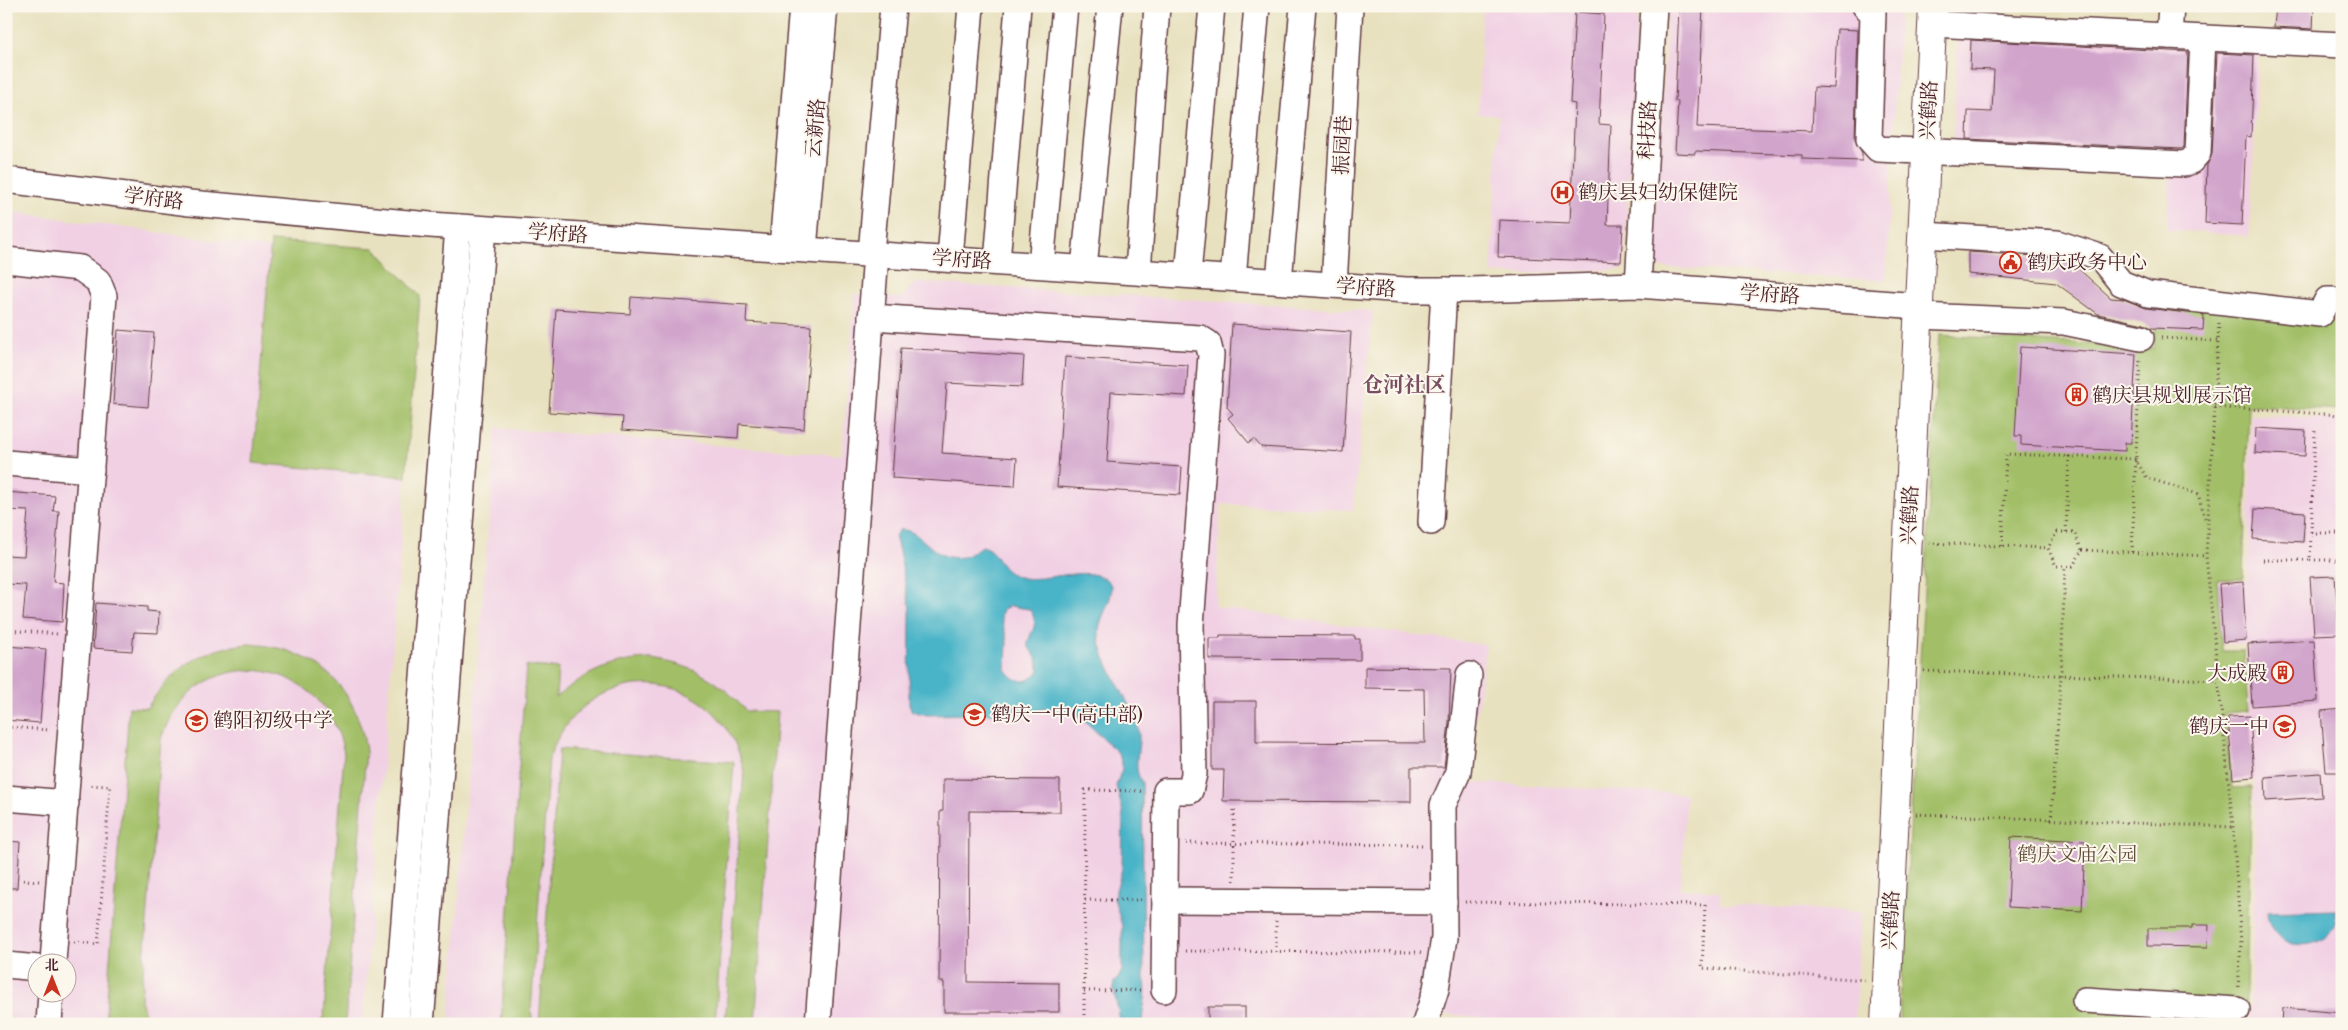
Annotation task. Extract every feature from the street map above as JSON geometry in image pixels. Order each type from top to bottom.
[{"type":"main road","name":"兴鹤路","points":[[1885,1024],[1933,15]]},
{"type":"street","name":"云新路","points":[[793,248],[802,6]]},
{"type":"street","name":"云新路","points":[[793,248],[825,6]]},
{"type":"street","points":[[818,1024],[872,317],[874,254],[893,6]]},
{"type":"street","points":[[950,258],[972,6]]},
{"type":"street","points":[[997,262],[1018,6]]},
{"type":"street","points":[[1041,265],[1065,6]]},
{"type":"street","points":[[1084,268],[1110,6]]},
{"type":"street","points":[[1138,271],[1157,6]]},
{"type":"street","points":[[1188,275],[1212,6]]},
{"type":"street","points":[[1234,278],[1257,6]]},
{"type":"street","points":[[1279,281],[1303,6]]},
{"type":"street","name":"振园巷","points":[[1334,285],[1350,6]]},
{"type":"street","name":"科技路","points":[[1638,285],[1654,6]]},
{"type":"street","points":[[1865,6],[1873,13],[1868,139],[1878,149],[2184,164],[2191,161],[2198,153],[2203,38]]},
{"type":"street","points":[[2169,36],[2171,6]]},
{"type":"street","points":[[1933,15],[2169,36],[2342,45]]},
{"type":"street","name":"学府路","points":[[6,180],[190,203],[483,229],[950,258],[1334,285],[1444,290],[1638,285],[1919,311],[2064,322],[2141,338]]},
{"type":"street","points":[[396,1024],[458,227]]},
{"type":"street","points":[[421,1024],[483,229]]},
{"type":"street","points":[[1922,235],[2057,244],[2100,257],[2122,282],[2148,294],[2220,304],[2320,314],[2328,300],[2342,300]]},
{"type":"street","points":[[6,260],[80,268],[93,275],[102,288],[104,304],[54,952]]},
{"type":"street","points":[[1431,522],[1444,290]]},
{"type":"street","points":[[872,317],[1200,338],[1208,343],[1211,354],[1191,625],[1194,774],[1190,791],[1166,791],[1165,843],[1156,900],[1164,951],[1159,990]]},
{"type":"street","points":[[6,463],[91,470]]},
{"type":"street","points":[[1425,1024],[1436,989],[1442,953],[1444,902],[1443,805],[1458,772],[1469,674]]},
{"type":"street","points":[[6,798],[66,793]]},
{"type":"street","points":[[1156,900],[1444,902]]},
{"type":"street","points":[[6,965],[28,967]]},
{"type":"street","points":[[2085,1000],[2237,1011]]},
{"type":"street","points":[[49,1024],[50,1002]]},
{"type":"path","points":[[2220,304],[2206,556],[2233,827],[2241,943],[2237,1011]]},
{"type":"path","points":[[2132,552],[2141,338],[2218,340]]},
{"type":"path","points":[[2214,407],[2342,414]]},
{"type":"path","points":[[2310,560],[2315,428]]},
{"type":"path","points":[[2002,546],[2006,454],[2135,459]]},
{"type":"path","points":[[2066,532],[2069,456]]},
{"type":"path","points":[[2135,459],[2147,478],[2198,494],[2207,524]]},
{"type":"path","points":[[2048,548],[2057,532],[2074,532],[2082,550]]},
{"type":"path","points":[[2311,533],[2342,533]]},
{"type":"path","points":[[1908,542],[2048,548]]},
{"type":"path","points":[[2048,548],[2056,566],[2073,566],[2082,550]]},
{"type":"path","points":[[2082,550],[2206,556]]},
{"type":"path","points":[[2263,560],[2342,560]]},
{"type":"path","points":[[2051,820],[2061,675],[2065,566]]},
{"type":"path","points":[[6,630],[78,636]]},
{"type":"path","points":[[1902,670],[2218,680]]},
{"type":"path","points":[[6,727],[71,732]]},
{"type":"path","points":[[54,952],[98,944],[110,786],[66,793]]},
{"type":"path","points":[[1084,1015],[1085,790],[1147,791]]},
{"type":"path","points":[[1234,809],[1234,900]]},
{"type":"path","points":[[1895,814],[2233,827]]},
{"type":"path","points":[[1165,843],[1443,845]]},
{"type":"path","points":[[1085,900],[1156,900]]},
{"type":"path","points":[[1276,901],[1276,952]]},
{"type":"path","points":[[1444,902],[1706,905],[1702,968],[1887,982]]},
{"type":"path","points":[[1164,951],[1442,953]]},
{"type":"path","points":[[1084,991],[1159,990]]},
{"type":"shaded area","name":"鹤庆县妇幼保健院","points":[[1483,6],[1558,6],[1637,10],[1624,269],[1516,274],[1491,273],[1499,115],[1478,114]]},
{"type":"shaded area","points":[[1668,6],[1900,6],[1886,280],[1653,267]]},
{"type":"shaded area","points":[[1958,31],[2259,46],[2249,236],[2167,230],[2170,167],[1952,155]]},
{"type":"shaded area","name":"鹤阳初级中学","points":[[6,211],[270,248],[254,463],[406,477],[363,1024],[6,1024]]},
{"type":"shaded area","name":"鹤庆一中(高中部)","points":[[915,282],[1373,311],[1353,510],[1221,504],[1215,607],[1486,645],[1467,782],[1686,794],[1681,889],[1720,891],[1720,904],[1861,912],[1855,1024],[1547,1024],[1444,1014],[1441,1024],[449,1024],[496,428],[842,455],[855,294],[902,298]]},
{"type":"shaded area","name":"鹤庆一中","points":[[2251,415],[2342,419],[2342,1024],[2249,1024],[2256,858],[2254,781],[2232,781],[2227,715],[2250,713],[2246,645],[2222,644],[2218,581],[2248,580]]},
{"type":"green space","points":[[271,241],[374,248],[420,296],[406,477],[253,463]]},
{"type":"green space","name":"鹤庆文庙公园","points":[[2158,304],[2302,318],[2342,319],[2342,410],[2249,405],[2243,578],[2217,580],[2222,651],[2244,651],[2248,711],[2225,713],[2232,788],[2252,787],[2245,1024],[1952,1024],[1899,1020],[1939,335],[2154,348]]},
{"type":"green space","points":[[248,644],[272,647],[293,653],[312,662],[328,674],[342,689],[353,707],[361,728],[366,751],[345,1024],[320,1024],[324,1014],[344,753],[332,719],[312,694],[286,678],[257,671],[228,673],[201,685],[178,707],[161,739],[141,1000],[148,1024],[105,1024],[129,707],[147,708],[167,681],[189,662],[216,650]]},
{"type":"green space","points":[[651,659],[666,661],[704,675],[726,690],[746,711],[777,712],[755,1024],[725,1024],[744,772],[731,736],[710,709],[683,692],[652,685],[621,688],[592,701],[567,724],[549,758],[531,1011],[533,1024],[501,1024],[526,666],[558,668],[556,698],[578,681],[600,669],[624,662]]},
{"type":"green space","points":[[559,749],[734,762],[715,1024],[539,1023]]},
{"type":"water","points":[[899,530],[907,531],[943,555],[952,557],[965,556],[983,546],[989,549],[1008,572],[1023,578],[1033,579],[1090,574],[1100,576],[1111,585],[1110,597],[1100,624],[1100,640],[1108,664],[1133,713],[1139,731],[1137,769],[1142,782],[1144,978],[1146,989],[1142,1024],[1120,1024],[1114,991],[1114,982],[1122,970],[1122,926],[1114,898],[1122,869],[1123,812],[1116,786],[1122,769],[1122,762],[1118,753],[1083,719],[1062,708],[1048,708],[1024,713],[927,715],[912,711],[909,704],[910,608],[895,536]],"holes":[[[1010,606],[1029,609],[1033,615],[1034,625],[1028,646],[1037,659],[1039,670],[1031,678],[1022,681],[1014,678],[1006,669],[1007,640],[1001,617],[1003,609]]]},
{"type":"water","points":[[2336,910],[2334,925],[2327,936],[2316,942],[2304,945],[2291,943],[2279,937],[2271,927],[2267,912]]},
{"type":"building","points":[[1679,6],[1703,6],[1697,127],[1812,131],[1814,87],[1834,88],[1837,29],[1858,30],[1855,139],[1862,153],[1862,161],[1802,159],[1802,155],[1695,151],[1695,154],[1675,153],[1678,101],[1675,101]]},
{"type":"building","points":[[2276,6],[2314,6],[2313,29],[2274,27]]},
{"type":"building","points":[[1575,12],[1604,14],[1599,124],[1611,125],[1607,225],[1623,225],[1621,262],[1498,257],[1499,220],[1570,223],[1575,104],[1570,103]]},
{"type":"building","points":[[1971,40],[2188,52],[2184,147],[2181,149],[1967,139],[1968,111],[1992,112],[1994,70],[1970,69]]},
{"type":"building","points":[[2217,53],[2254,55],[2251,137],[2246,136],[2242,225],[2205,223],[2207,165],[2212,154]]},
{"type":"building","points":[[1968,252],[2054,257],[2072,263],[2111,298],[2123,299],[2146,308],[2204,315],[2203,330],[2151,328],[2144,324],[2098,314],[2056,283],[1968,274]]},
{"type":"building","points":[[631,297],[747,305],[746,322],[811,326],[804,429],[739,424],[738,438],[622,430],[623,417],[549,412],[556,309],[630,314]]},
{"type":"building","points":[[1232,324],[1351,332],[1343,452],[1261,447],[1254,439],[1249,443],[1228,418],[1233,414],[1227,407]]},
{"type":"building","points":[[118,330],[154,333],[148,407],[113,404]]},
{"type":"building","name":"鹤庆县规划展示馆","points":[[2020,347],[2136,354],[2131,443],[2125,443],[2125,451],[2021,445],[2021,436],[2015,436]]},
{"type":"building","points":[[901,348],[1024,356],[1022,387],[947,383],[942,453],[1017,458],[1015,486],[892,478]]},
{"type":"building","points":[[1065,357],[1188,365],[1186,396],[1111,392],[1107,462],[1182,467],[1180,495],[1057,487]]},
{"type":"building","points":[[2256,428],[2306,431],[2305,456],[2255,453]]},
{"type":"building","points":[[6,492],[55,496],[53,511],[59,511],[53,582],[64,583],[62,622],[23,619],[26,585],[6,584],[6,555],[24,556],[28,511],[6,510]]},
{"type":"building","points":[[2255,509],[2305,512],[2303,542],[2253,539]]},
{"type":"building","points":[[2335,576],[2339,634],[2314,635],[2310,577]]},
{"type":"building","points":[[2243,582],[2246,640],[2223,642],[2219,584]]},
{"type":"building","points":[[96,603],[147,607],[147,611],[159,612],[158,633],[134,632],[132,651],[93,648]]},
{"type":"building","points":[[1220,635],[1355,636],[1355,639],[1360,639],[1360,660],[1209,659],[1209,638],[1220,638]]},
{"type":"building","name":"大成殿","points":[[2314,640],[2318,701],[2252,706],[2248,644]]},
{"type":"building","points":[[6,646],[46,649],[40,723],[6,720]]},
{"type":"building","points":[[1365,667],[1451,668],[1449,723],[1444,767],[1411,767],[1411,802],[1223,801],[1224,770],[1212,770],[1212,701],[1256,701],[1256,742],[1425,743],[1424,689],[1365,688]]},
{"type":"building","points":[[2342,709],[2342,772],[2326,772],[2321,711]]},
{"type":"building","points":[[2250,716],[2254,777],[2233,779],[2228,717]]},
{"type":"building","points":[[2320,773],[2322,797],[2266,801],[2265,777]]},
{"type":"building","points":[[943,779],[1060,780],[1060,812],[969,811],[968,982],[1059,983],[1059,1012],[944,1012],[944,982],[939,982],[940,811],[943,811]]},
{"type":"building","points":[[2011,837],[2085,841],[2082,911],[2008,907]]},
{"type":"building","points":[[6,841],[20,842],[17,888],[6,888]]},
{"type":"building","points":[[2192,925],[2209,925],[2208,947],[2148,946],[2148,928],[2192,928]]},
{"type":"building","points":[[1208,1007],[1245,1007],[1245,1024],[1208,1024]]},
{"type":"building","points":[[2283,1008],[2342,1013],[2342,1024],[2282,1023]]},
{"type":"place","name":"鹤庆县妇幼保健院","points":[[1562,192]]},
{"type":"place","name":"鹤庆政务中心","points":[[2011,262]]},
{"type":"place","name":"鹤庆县规划展示馆","points":[[2076,395]]},
{"type":"place","name":"大成殿","points":[[2283,673]]},
{"type":"place","name":"鹤庆一中(高中部)","points":[[975,714]]},
{"type":"place","name":"鹤阳初级中学","points":[[197,720]]},
{"type":"place","name":"鹤庆一中","points":[[2285,726]]},
{"type":"district","name":"仓河社区","points":[[1404,385]]}]
